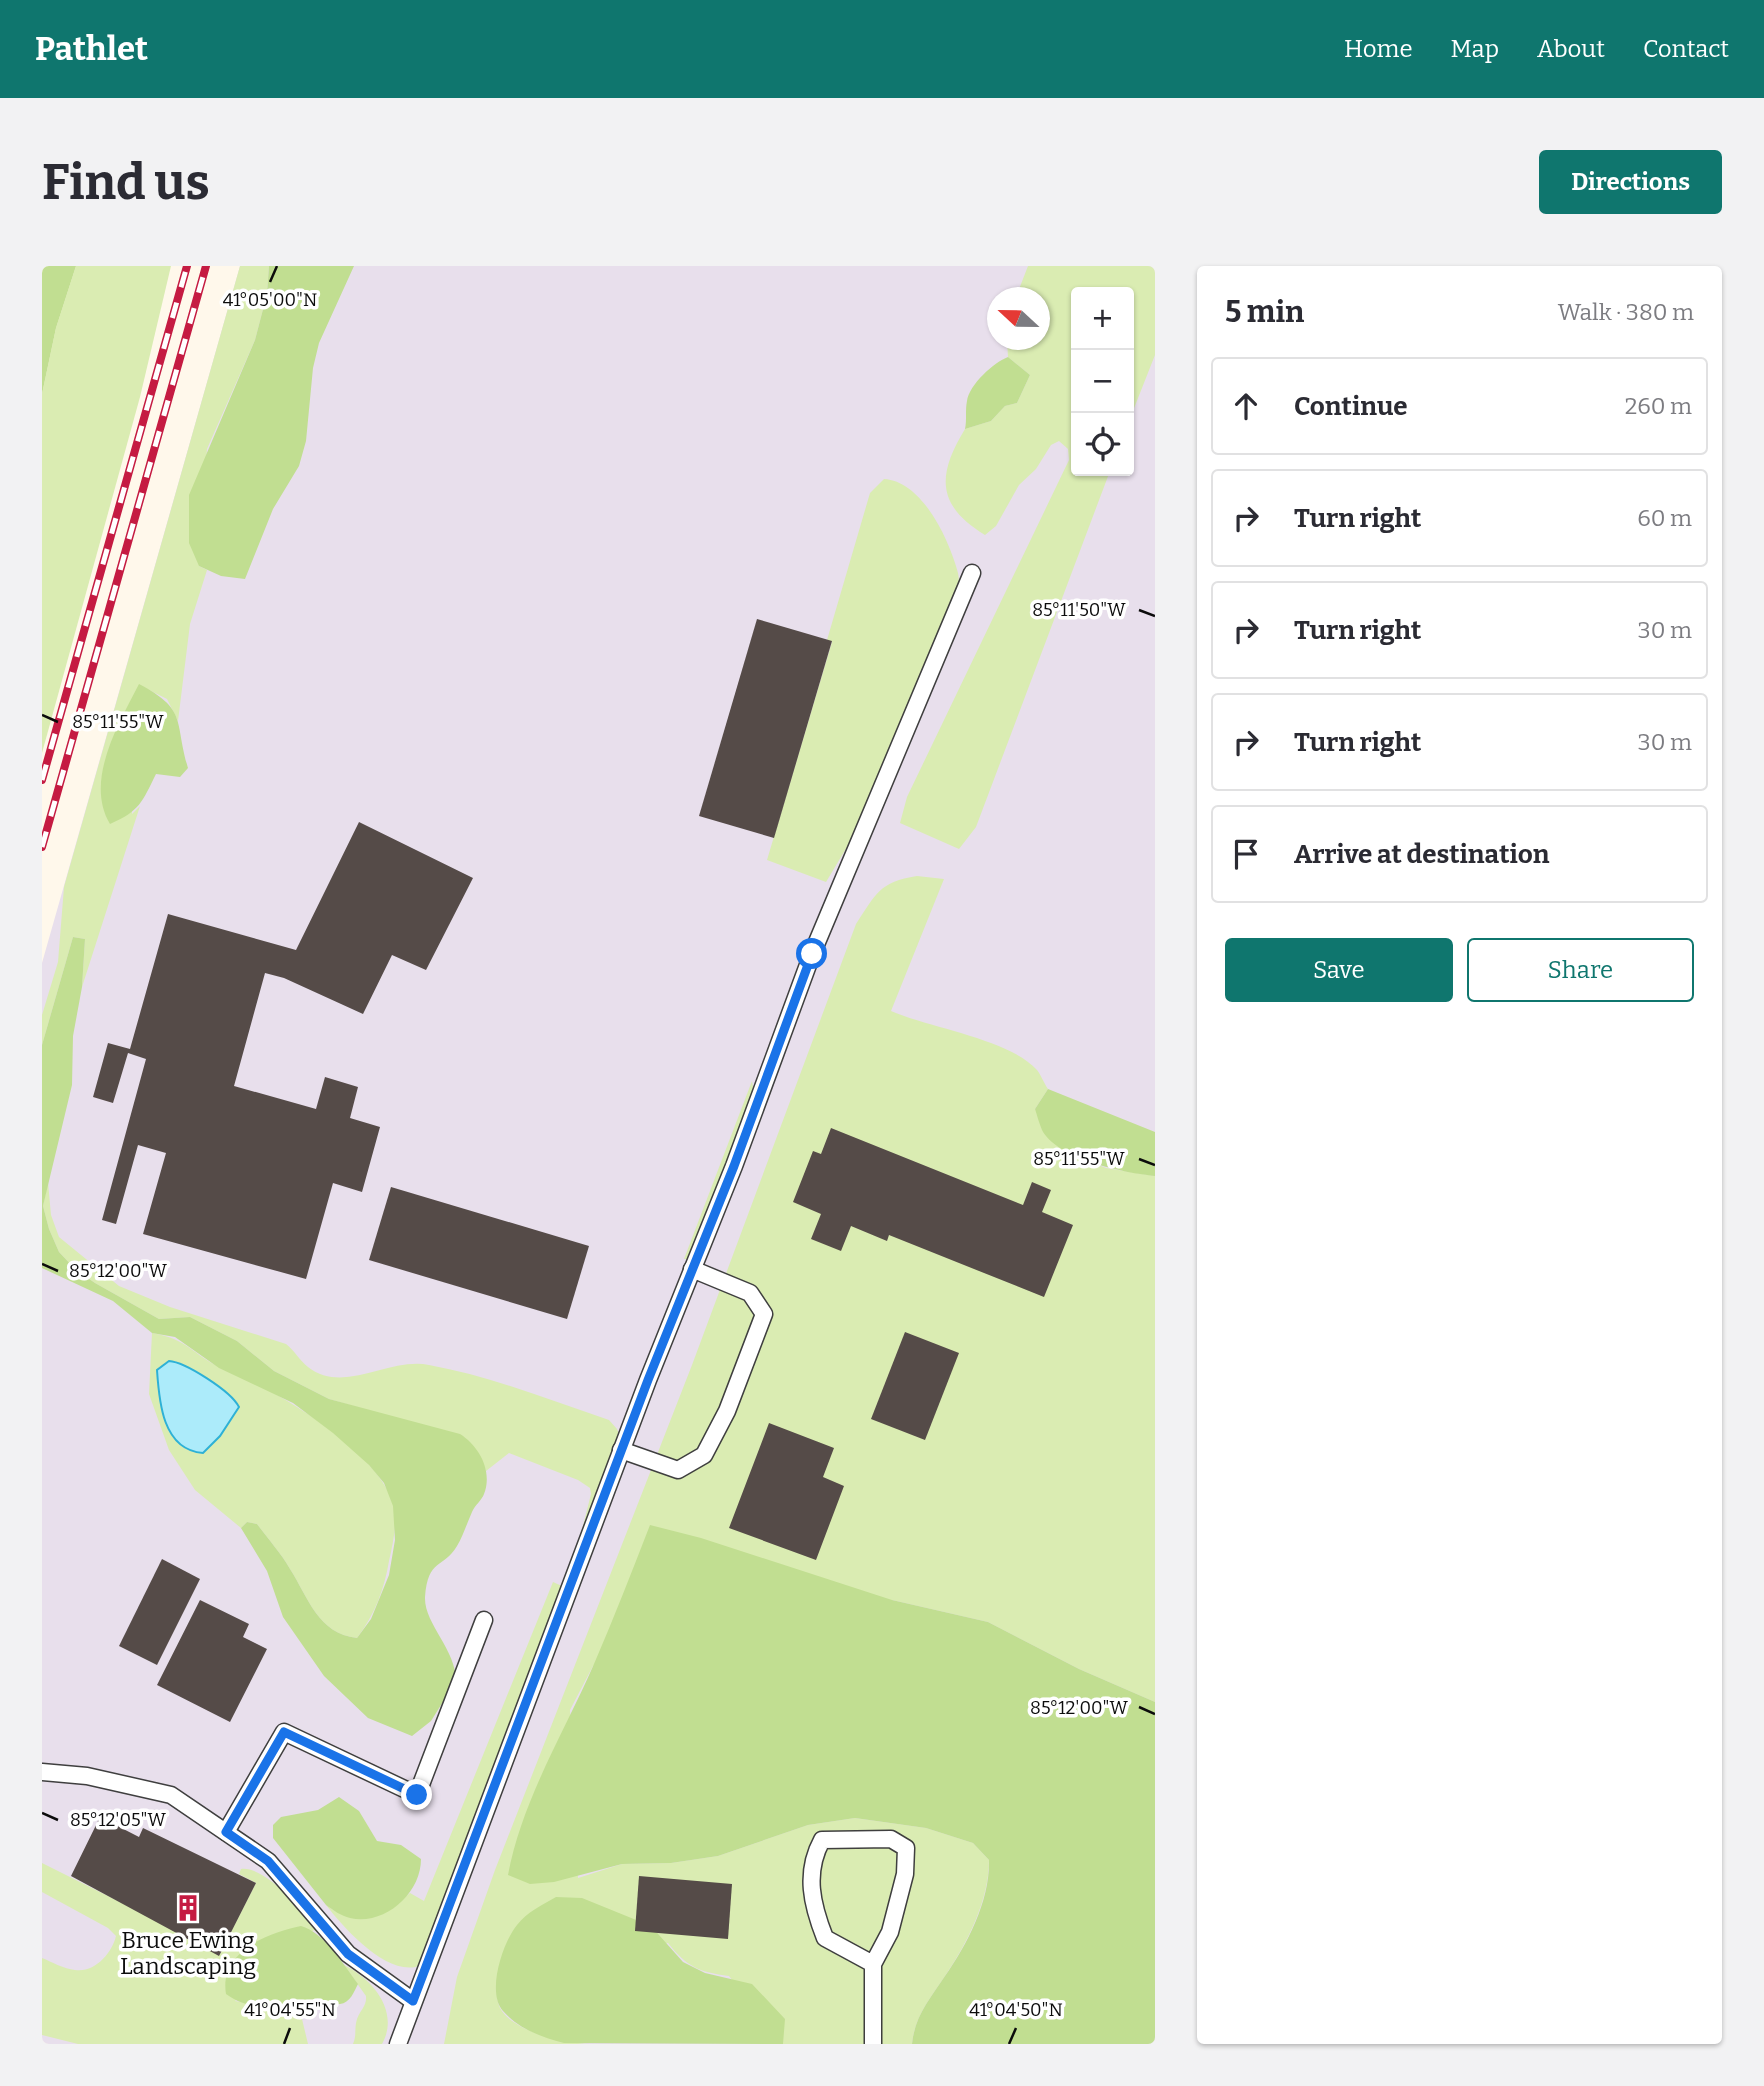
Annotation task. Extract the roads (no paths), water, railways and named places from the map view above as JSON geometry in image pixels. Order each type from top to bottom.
[{"type":"lane","points":[[398,2044],[621,1450],[734,1166],[812,954],[972,573]]},
{"type":"lane","points":[[621,1450],[678,1470],[704,1455],[727,1411],[764,1314],[750,1293],[692,1269]]},
{"type":"lane","points":[[226,1832],[284,1732],[417,1795],[485,1620]]},
{"type":"lane","points":[[42,1772],[87,1776],[171,1795],[268,1861],[348,1954],[413,2001]]},
{"type":"lane","points":[[873,1964],[825,1938],[811,1902],[813,1857],[822,1840],[891,1839],[906,1848],[905,1874],[890,1932],[873,1964],[873,2044]]},
{"type":"water","points":[[169,1361],[186,1366],[207,1378],[227,1393],[239,1407],[220,1436],[203,1453],[189,1450],[179,1443],[165,1422],[157,1370]]},
{"type":"railway","points":[[42,780],[187,266]]},
{"type":"railway","points":[[42,847],[206,266]]},
{"type":"place","name":"Bruce Ewing Landscaping","points":[[188,1908]]}]
